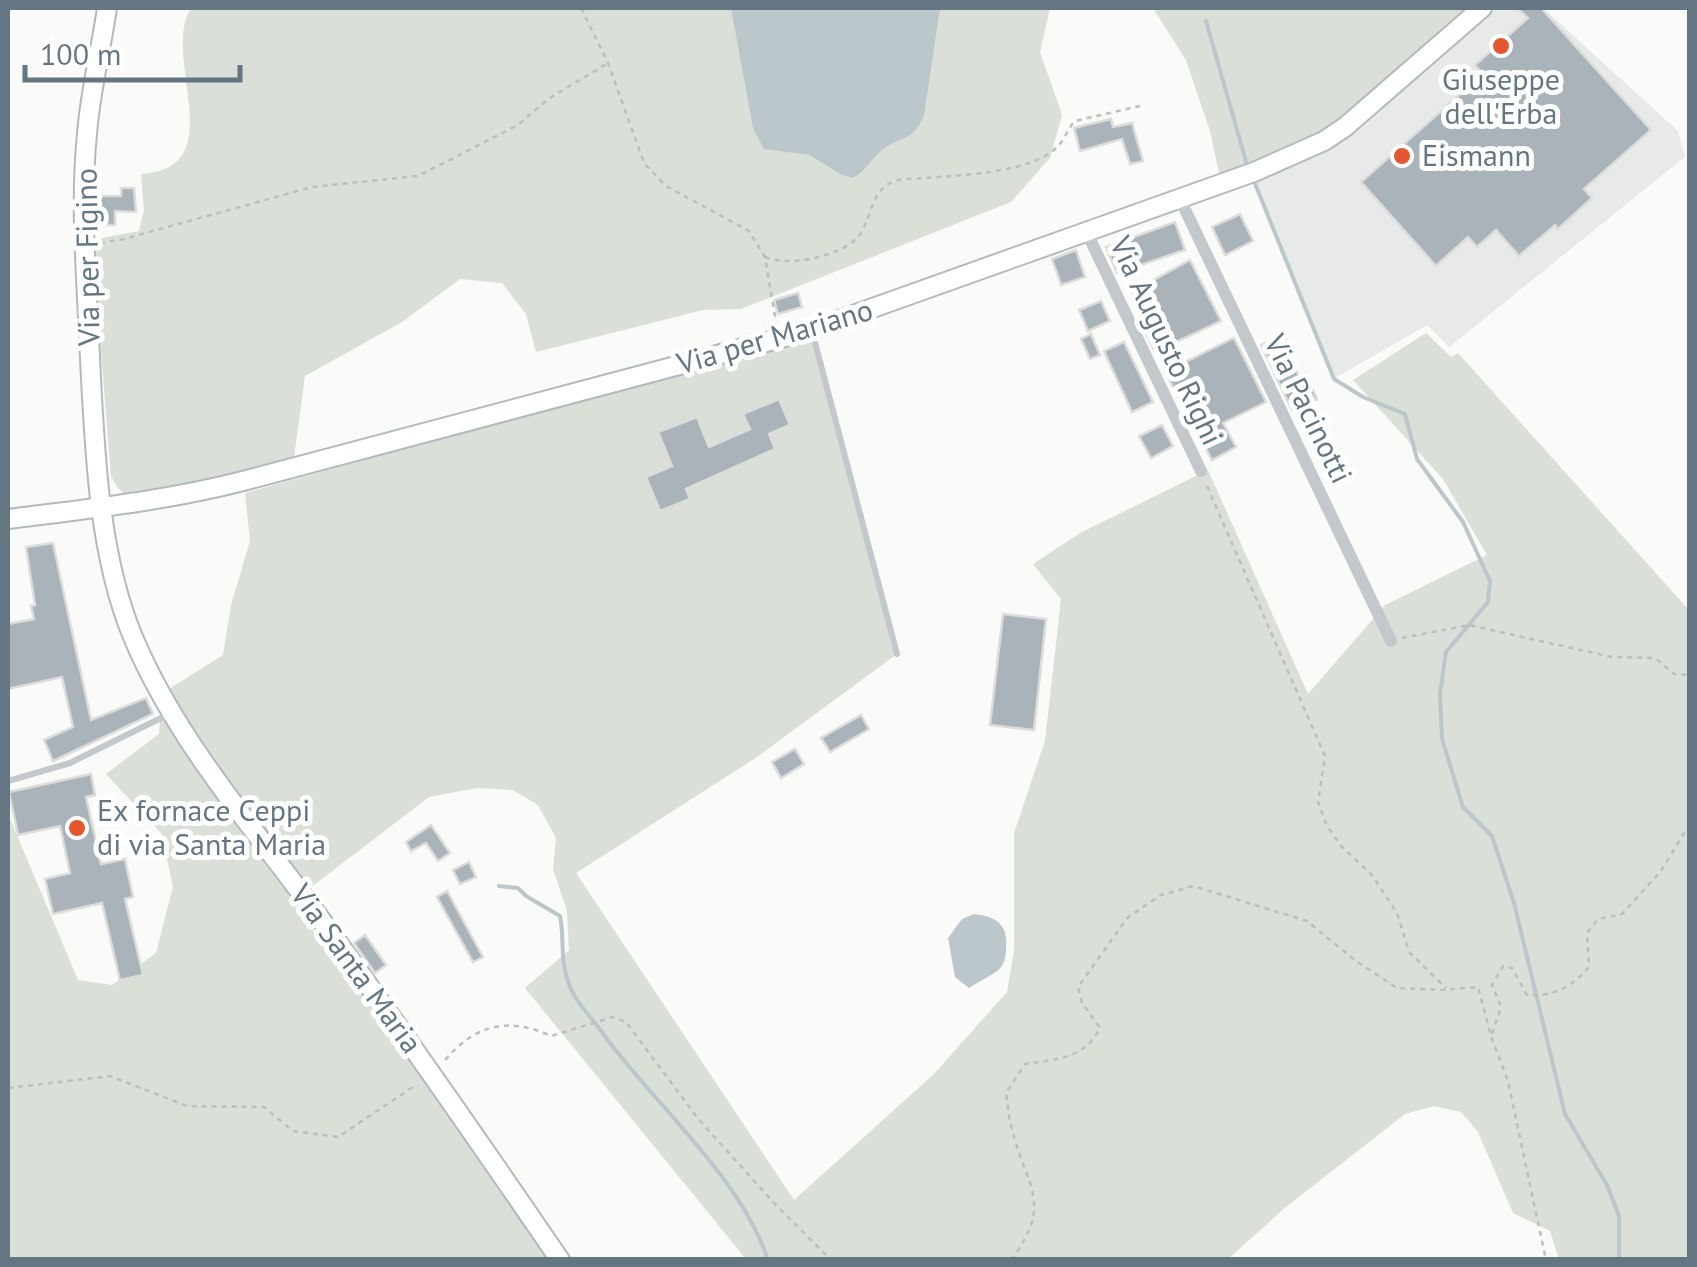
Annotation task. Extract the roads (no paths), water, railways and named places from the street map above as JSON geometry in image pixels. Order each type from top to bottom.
[{"type":"street","name":"Via per Figino","points":[[102,508],[96,475],[83,190],[87,130],[107,8]]},
{"type":"street","name":"Via per Mariano","points":[[8,519],[188,495],[812,330],[1254,172],[1324,140],[1346,127],[1482,8]]},
{"type":"street","name":"Via Pacinotti","points":[[1180,199],[1391,641]]},
{"type":"street","name":"Via Augusto Righi","points":[[1087,233],[1200,471]]},
{"type":"street","name":"Via Santa Maria","points":[[102,508],[122,607],[133,637],[173,712],[560,1260]]},
{"type":"lane","points":[[812,330],[897,654]]},
{"type":"lane","points":[[8,781],[70,763],[173,712]]},
{"type":"waterway","points":[[1206,21],[1247,165]]},
{"type":"waterway","points":[[1254,181],[1334,379],[1363,397],[1405,414],[1417,459],[1463,522],[1490,581],[1488,602],[1446,652],[1440,694],[1442,739],[1463,807],[1492,836],[1514,903],[1565,1114],[1607,1185],[1619,1216],[1619,1260]]},
{"type":"waterway","points":[[499,886],[518,888],[560,916],[564,965],[575,997],[717,1170],[738,1199],[768,1260]]},
{"type":"place","name":"Giuseppe dell'Erba","points":[[1501,46]]},
{"type":"place","name":"Eismann","points":[[1402,156]]},
{"type":"place","name":"Ex fornace Ceppi di via Santa Maria","points":[[77,828]]}]
